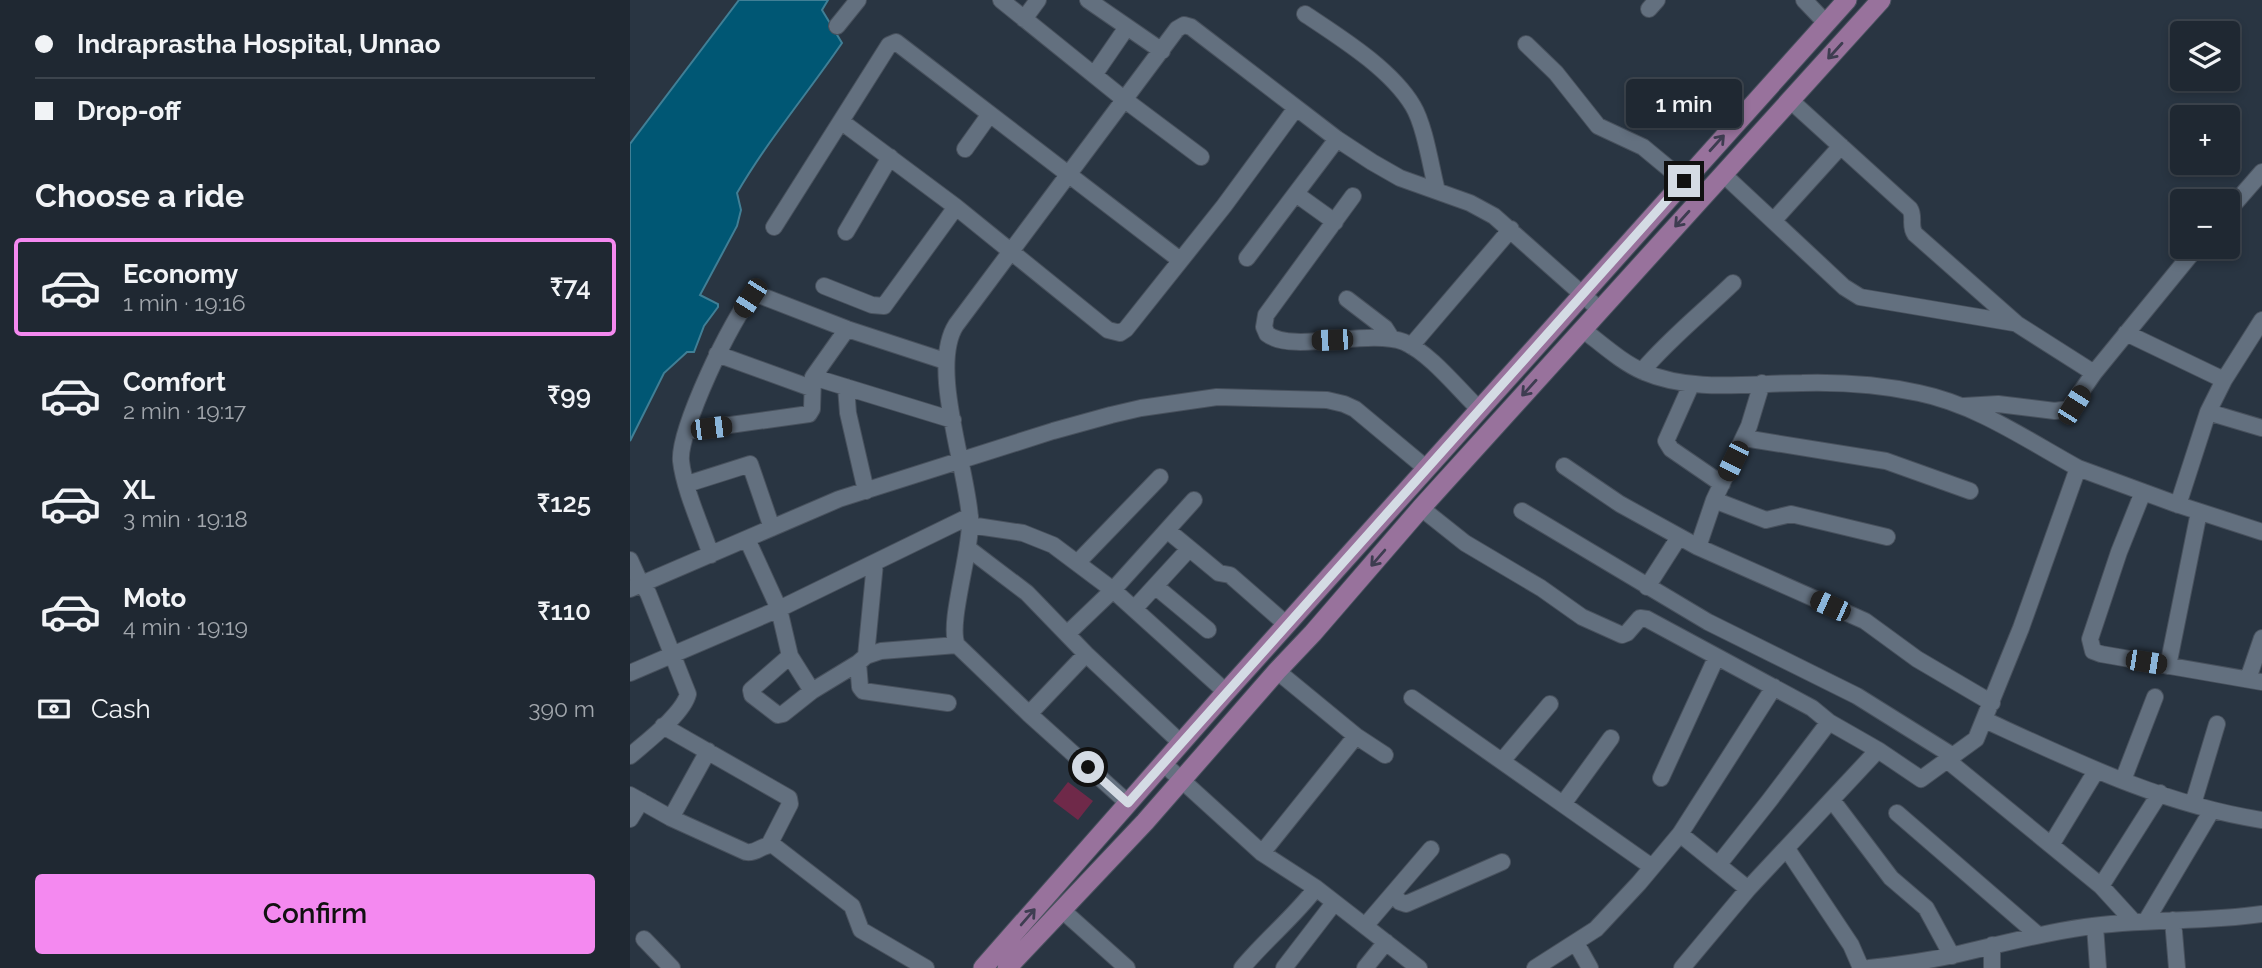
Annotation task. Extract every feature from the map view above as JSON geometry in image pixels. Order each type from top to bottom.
[{"type":"main road","points":[[983,968],[1286,624],[1847,0]]},
{"type":"main road","points":[[1007,968],[1144,822],[1313,634],[1421,508],[1881,0]]},
{"type":"street","points":[[837,26],[858,0]]},
{"type":"street","points":[[1001,0],[1201,157]]},
{"type":"street","points":[[1024,19],[1038,0]]},
{"type":"street","points":[[1088,0],[1161,51]]},
{"type":"street","points":[[1804,0],[1826,23]]},
{"type":"street","points":[[1305,14],[1358,50],[1381,70],[1413,105],[1437,191]]},
{"type":"street","points":[[1128,803],[1029,714],[957,645],[954,639],[954,624],[969,549],[970,520],[945,362],[951,331],[1177,29],[1187,25],[1337,139],[1400,178],[1484,210],[1510,229],[1600,310]]},
{"type":"street","points":[[1094,75],[1127,27]]},
{"type":"street","points":[[774,227],[893,42],[898,43],[1180,260]]},
{"type":"street","points":[[1526,44],[1556,73],[1598,126],[1643,147],[1684,181]]},
{"type":"street","points":[[1790,100],[1912,212],[1911,228],[1915,234],[2017,324],[2094,373]]},
{"type":"street","points":[[842,122],[956,206],[1114,333],[1120,333],[1126,329],[1224,206],[1296,108]]},
{"type":"street","points":[[965,149],[990,114]]},
{"type":"street","points":[[1247,258],[1337,139]]},
{"type":"street","points":[[1774,220],[1841,146]]},
{"type":"street","points":[[846,232],[890,157]]},
{"type":"street","points":[[1723,174],[1844,286],[1860,297],[2017,324]]},
{"type":"street","points":[[2240,199],[2260,178]]},
{"type":"street","points":[[1296,194],[1335,222]]},
{"type":"street","points":[[1353,196],[1266,315],[1265,331],[1270,337],[1283,341],[1392,339],[1424,354],[1480,410]]},
{"type":"street","points":[[824,286],[877,307],[884,306],[956,206]]},
{"type":"street","points":[[1411,346],[1510,229]]},
{"type":"street","points":[[1964,406],[1998,404],[2063,411],[2074,405],[2094,373],[2187,259]]},
{"type":"street","points":[[1642,371],[1666,342],[1692,323],[1733,282]]},
{"type":"street","points":[[711,555],[687,484],[681,453],[717,354],[732,325],[756,293],[847,329],[945,362]]},
{"type":"street","points":[[1347,299],[1385,328],[1392,339]]},
{"type":"street","points":[[2179,505],[2208,412],[2224,380],[2262,320]]},
{"type":"street","points":[[687,431],[805,416],[811,413],[812,382],[847,329]]},
{"type":"street","points":[[1583,329],[1625,362],[1642,371],[1691,384],[1807,383],[1894,389],[1920,393],[1964,406],[2078,468],[2262,532]]},
{"type":"street","points":[[2126,333],[2224,380]]},
{"type":"street","points":[[717,354],[812,382],[846,387],[953,420]]},
{"type":"street","points":[[1698,547],[1714,500],[1744,438],[1762,383]]},
{"type":"street","points":[[1691,384],[1666,442],[1671,449],[1722,484]]},
{"type":"street","points":[[846,387],[848,413],[866,491]]},
{"type":"street","points":[[636,587],[839,499],[1053,431],[1141,408],[1217,397],[1327,400],[1355,409],[1427,468]]},
{"type":"street","points":[[2208,412],[2262,428]]},
{"type":"street","points":[[1744,438],[1886,461],[1970,491]]},
{"type":"street","points":[[687,484],[750,464],[772,528]]},
{"type":"street","points":[[1564,466],[1620,504],[1698,547],[1865,621],[1917,659],[1992,703]]},
{"type":"street","points":[[1421,508],[1465,543],[1541,588],[1582,617],[1616,635],[1627,634],[1638,619],[1643,617],[1812,708],[1829,722],[1921,779],[1976,739],[2045,564],[2078,468]]},
{"type":"street","points":[[1078,562],[1160,477]]},
{"type":"street","points":[[2143,492],[2090,639],[2093,650],[2101,654],[2255,680],[2262,638]]},
{"type":"street","points":[[1068,634],[1113,590],[1194,500]]},
{"type":"street","points":[[1714,500],[1766,520],[1791,514],[1887,537]]},
{"type":"street","points":[[1522,511],[1705,620],[1857,696],[1950,758],[2140,921]]},
{"type":"street","points":[[2168,666],[2199,512]]},
{"type":"street","points":[[630,673],[779,609],[970,520],[1038,538],[1078,562],[1226,692]]},
{"type":"street","points":[[1167,530],[1219,573],[1229,575],[1286,624]]},
{"type":"street","points":[[1647,587],[1679,537]]},
{"type":"street","points":[[747,539],[779,609],[790,656],[812,691]]},
{"type":"street","points":[[1134,609],[1189,548]]},
{"type":"street","points":[[969,549],[1027,593],[1086,654],[1181,743]]},
{"type":"street","points":[[630,560],[636,587]]},
{"type":"street","points":[[876,563],[860,687],[863,691],[948,703]]},
{"type":"street","points":[[1155,586],[1208,630]]},
{"type":"street","points":[[630,756],[663,726],[688,696],[648,593],[636,587]]},
{"type":"street","points":[[1693,645],[1705,620]]},
{"type":"street","points":[[790,656],[752,688],[751,694],[780,715],[862,659],[881,651],[957,645]]},
{"type":"street","points":[[1029,714],[1086,654]]},
{"type":"street","points":[[1661,778],[1716,658]]},
{"type":"street","points":[[1277,671],[1356,736],[1385,755]]},
{"type":"street","points":[[1812,708],[1828,682]]},
{"type":"street","points":[[1535,968],[1596,929],[1652,867],[1680,834],[1774,687]]},
{"type":"street","points":[[2123,780],[2155,697]]},
{"type":"street","points":[[1412,698],[1652,867]]},
{"type":"street","points":[[1502,761],[1550,704]]},
{"type":"street","points":[[1985,720],[2096,771],[2212,810],[2262,820]]},
{"type":"street","points":[[1718,864],[1829,722]]},
{"type":"street","points":[[2193,804],[2217,724]]},
{"type":"street","points":[[630,819],[635,798],[671,818],[746,852],[755,853],[769,845],[790,804],[789,798],[663,726]]},
{"type":"street","points":[[1262,853],[1356,736]]},
{"type":"street","points":[[1563,804],[1611,738]]},
{"type":"street","points":[[1682,968],[1748,889],[1878,750]]},
{"type":"street","points":[[671,818],[708,751]]},
{"type":"street","points":[[1164,764],[1262,853],[1317,888],[1419,968]]},
{"type":"street","points":[[2051,845],[2096,771]]},
{"type":"street","points":[[2101,886],[2160,793]]},
{"type":"street","points":[[1832,800],[1891,878],[1926,908],[1948,960]]},
{"type":"street","points":[[2140,921],[2212,810]]},
{"type":"street","points":[[1897,813],[2038,935]]},
{"type":"street","points":[[1680,834],[1748,889]]},
{"type":"street","points":[[769,845],[775,846],[852,906],[861,930],[926,968]]},
{"type":"street","points":[[1364,926],[1431,849]]},
{"type":"street","points":[[1787,849],[1846,937],[1861,968]]},
{"type":"street","points":[[1392,894],[1402,904],[1406,904],[1502,862]]},
{"type":"street","points":[[1242,968],[1282,925],[1302,908],[1317,888]]},
{"type":"street","points":[[1284,968],[1334,903]]},
{"type":"street","points":[[1062,910],[1128,968]]},
{"type":"street","points":[[1869,968],[1948,960],[1992,945],[2095,926],[2262,914]]},
{"type":"street","points":[[2173,920],[2176,968]]},
{"type":"street","points":[[2095,926],[2098,968]]},
{"type":"street","points":[[644,939],[672,968]]},
{"type":"street","points":[[1365,968],[1386,942]]},
{"type":"street","points":[[1576,943],[1590,968]]},
{"type":"street","points":[[1992,945],[1992,968]]},
{"type":"water","points":[[739,0],[828,0],[822,10],[842,43],[737,193],[741,210],[737,226],[700,295],[718,304],[718,307],[704,326],[694,352],[687,352],[664,373],[630,441],[630,144]]},
{"type":"building","points":[[1068,782],[1093,801],[1078,820],[1053,801]]},
{"type":"route","points":[[1088,767],[1128,803],[1684,181]]}]
